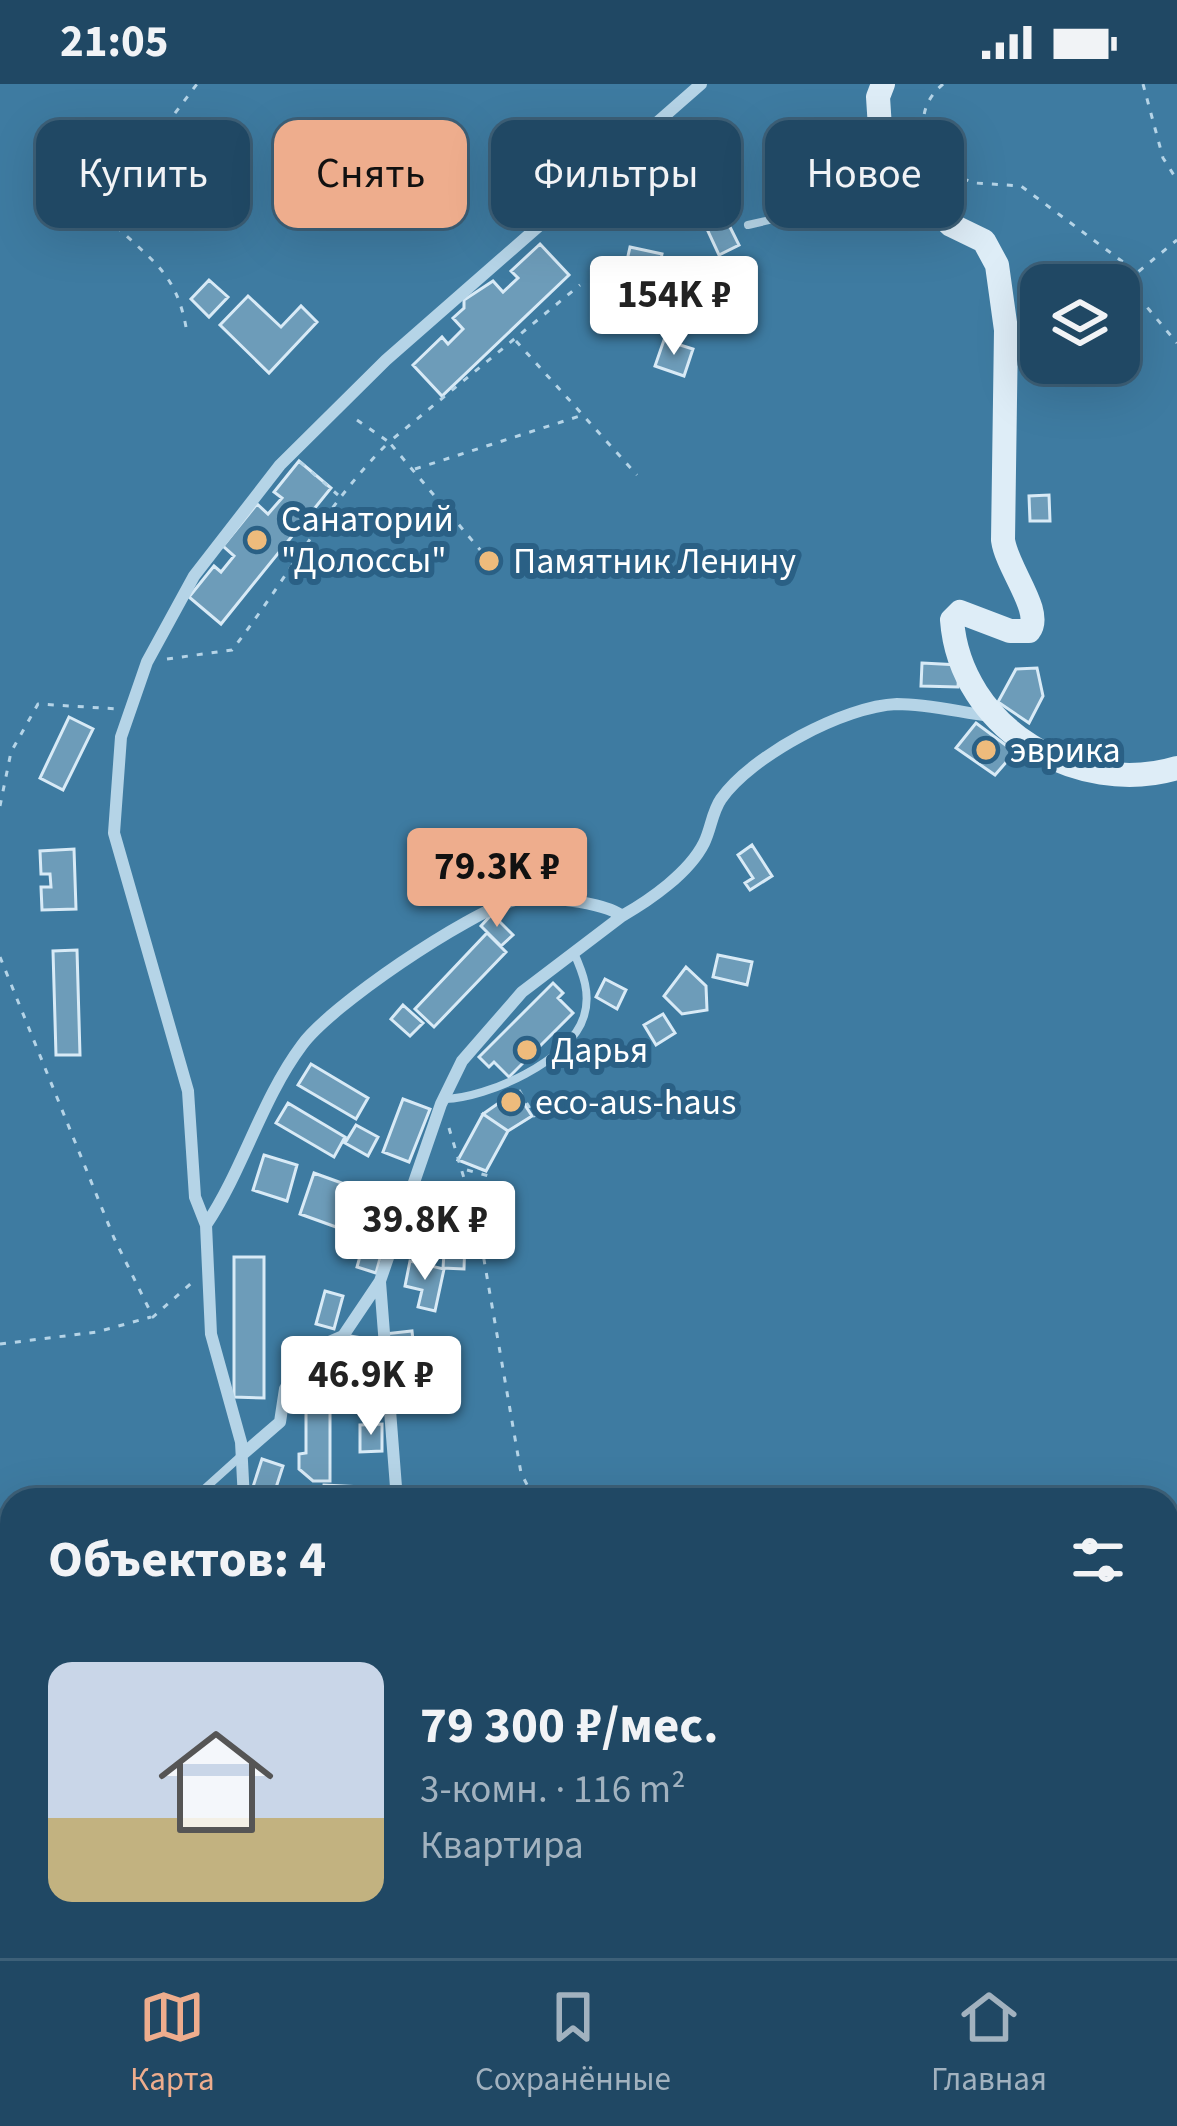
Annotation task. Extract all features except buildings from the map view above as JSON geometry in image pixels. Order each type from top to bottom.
[{"type":"street","points":[[244,1488],[243,1454],[212,1334],[206,1225],[195,1197],[188,1090],[114,833],[113,786],[131,708],[148,662],[194,576],[250,499],[291,454],[386,360],[701,84]]},
{"type":"street","points":[[879,120],[878,97],[883,84]]},
{"type":"street","points":[[958,228],[984,242],[1003,284],[1003,540],[1010,572],[1036,614],[1034,627],[1021,632],[972,612],[960,612],[952,620],[959,652],[990,716]]},
{"type":"street","points":[[243,1454],[280,1422],[285,1389],[306,1352],[344,1336],[380,1281],[443,1101],[462,1061],[522,992],[622,916],[650,901],[703,847],[718,803],[743,773],[796,740],[870,707],[899,704],[990,716],[1041,751],[1108,778],[1177,769]]},
{"type":"street","points":[[206,1225],[236,1181],[297,1051],[331,1012],[459,926],[518,899],[608,905],[622,916]]},
{"type":"street","points":[[380,1281],[396,1488]]},
{"type":"lane","points":[[748,224],[765,220]]},
{"type":"lane","points":[[443,1101],[515,1084],[584,1018],[586,979],[574,953]]},
{"type":"lane","points":[[205,1488],[243,1454]]},
{"type":"path","points":[[186,327],[181,298],[166,270],[115,225],[151,145],[196,84]]},
{"type":"path","points":[[943,84],[928,97],[921,131],[939,170],[975,183],[1021,186],[1123,264]]},
{"type":"path","points":[[1142,84],[1163,158],[1177,180]]},
{"type":"path","points":[[1140,270],[1177,240]]},
{"type":"path","points":[[148,662],[232,650],[291,574],[340,496],[389,442],[580,285]]},
{"type":"path","points":[[1140,299],[1177,343]]},
{"type":"path","points":[[514,340],[637,475]]},
{"type":"path","points":[[415,470],[585,414]]},
{"type":"path","points":[[357,420],[389,442],[487,558]]},
{"type":"path","points":[[291,454],[340,496]]},
{"type":"path","points":[[0,806],[11,752],[38,704],[131,708]]},
{"type":"path","points":[[0,957],[114,1238],[153,1316]]},
{"type":"path","points":[[515,1084],[535,1117]]},
{"type":"path","points":[[443,1101],[456,1165],[469,1186],[521,1473],[529,1488]]},
{"type":"path","points":[[467,1170],[489,1176]]},
{"type":"path","points":[[0,1343],[97,1332],[153,1316],[182,1287],[209,1272]]},
{"type":"shaded area","points":[[0,84],[1177,84],[1177,1488],[0,1488]]},
{"type":"place","name":"Санаторий \"Долоссы\"","points":[[257,540]]},
{"type":"place","name":"Памятник Ленину","points":[[489,561]]},
{"type":"place","name":"эврика","points":[[986,750]]},
{"type":"place","name":"Дарья","points":[[527,1050]]},
{"type":"place","name":"eco-aus-haus","points":[[511,1102]]}]
